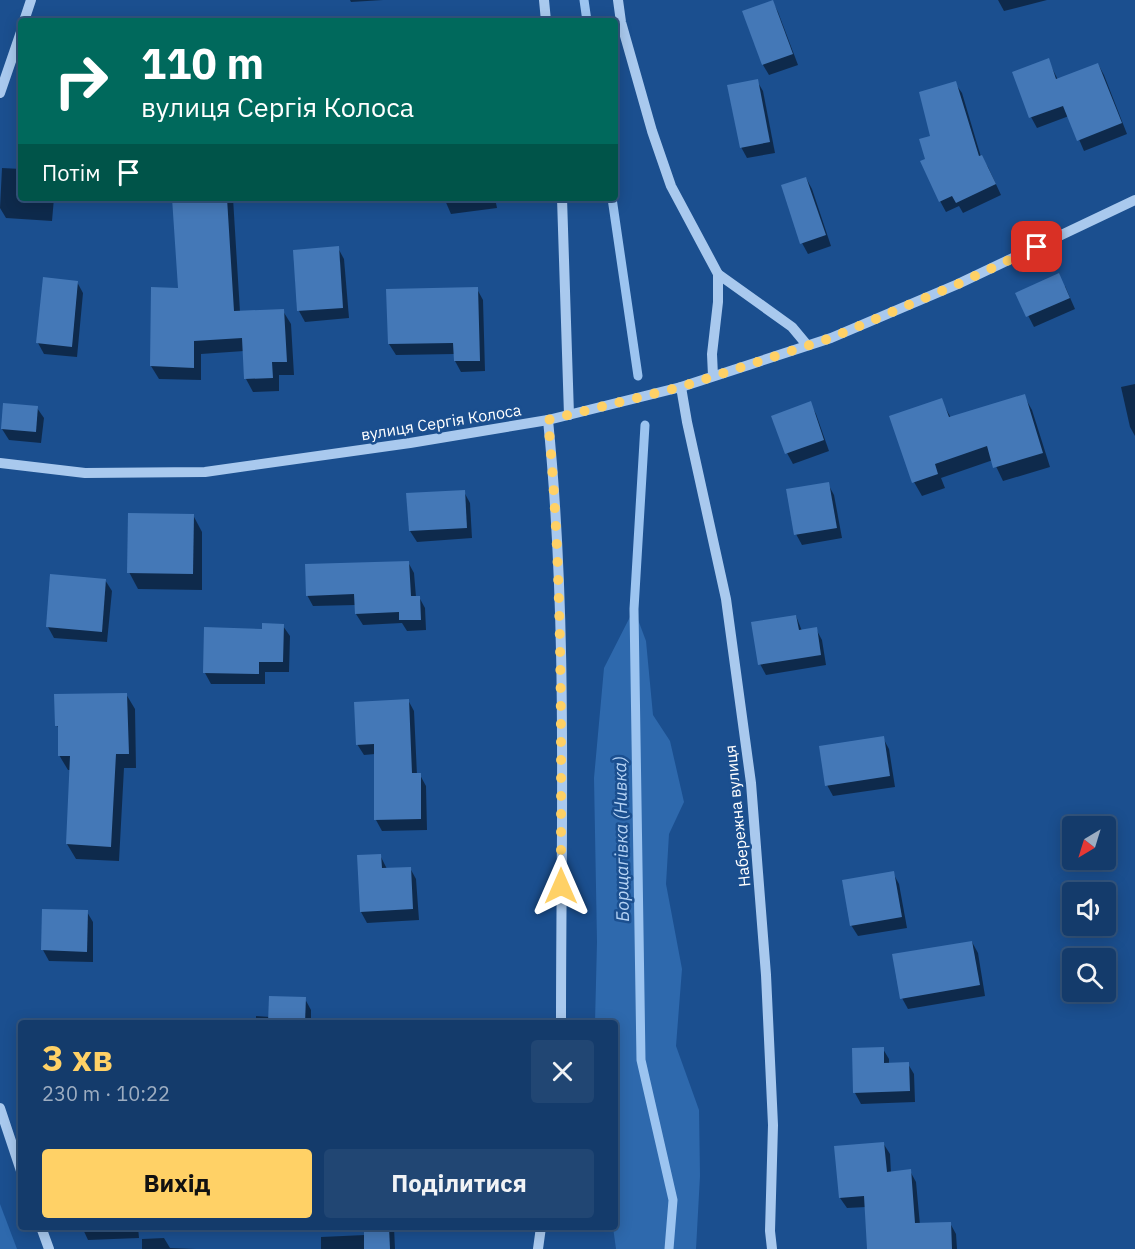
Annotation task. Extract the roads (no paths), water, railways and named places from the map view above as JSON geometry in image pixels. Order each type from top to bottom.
[{"type":"street","points":[[25,18],[31,0]]},
{"type":"street","points":[[544,0],[546,18]]},
{"type":"street","points":[[618,0],[621,22],[652,131],[671,186],[718,274],[792,327],[807,345]]},
{"type":"street","points":[[0,93],[18,41]]},
{"type":"street","name":"вулиця Сергія Колоса","points":[[0,463],[85,473],[205,472],[410,443],[548,420],[681,387],[831,338],[958,284],[1135,200]]},
{"type":"street","points":[[562,201],[569,415]]},
{"type":"street","points":[[712,376],[718,274]]},
{"type":"street","name":"Набережна вулиця","points":[[681,387],[726,599],[751,783],[767,998],[773,1125],[772,1249]]},
{"type":"street","points":[[548,420],[556,497],[561,704],[561,1020]]},
{"type":"street","points":[[0,1108],[18,1162]]},
{"type":"street","points":[[42,1230],[49,1249]]},
{"type":"street","points":[[538,1249],[541,1230]]},
{"type":"waterway","name":"Борщагівка (Нивка)","points":[[584,0],[587,18]]},
{"type":"waterway","name":"Борщагівка (Нивка)","points":[[612,201],[638,376]]},
{"type":"waterway","name":"Борщагівка (Нивка)","points":[[645,425],[634,609],[641,1060],[673,1200],[669,1249]]}]
